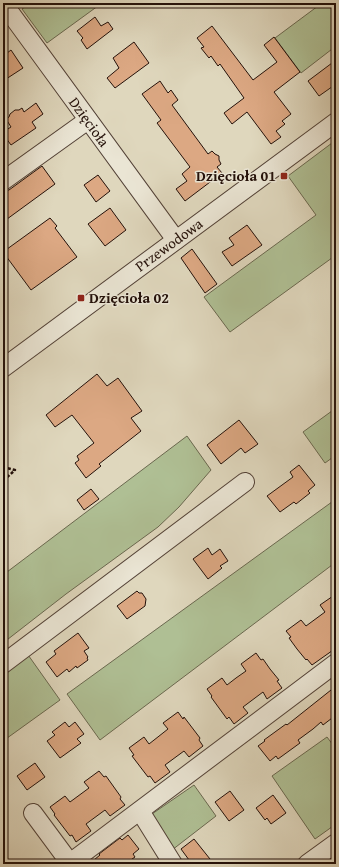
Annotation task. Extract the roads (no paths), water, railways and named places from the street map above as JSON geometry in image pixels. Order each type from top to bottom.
[{"type":"street","name":"Dzięcioła","points":[[4,3],[176,240]]},
{"type":"street","points":[[3,181],[88,120]]},
{"type":"street","name":"Przewodowa","points":[[3,368],[336,122]]},
{"type":"street","points":[[3,664],[245,482]]},
{"type":"street","points":[[33,813],[70,863],[336,663]]},
{"type":"street","points":[[140,811],[173,864]]},
{"type":"street","points":[[307,864],[336,843]]},
{"type":"place","name":"Dzięcioła 01","points":[[284,176]]},
{"type":"place","name":"Dzięcioła 02","points":[[81,298]]}]
